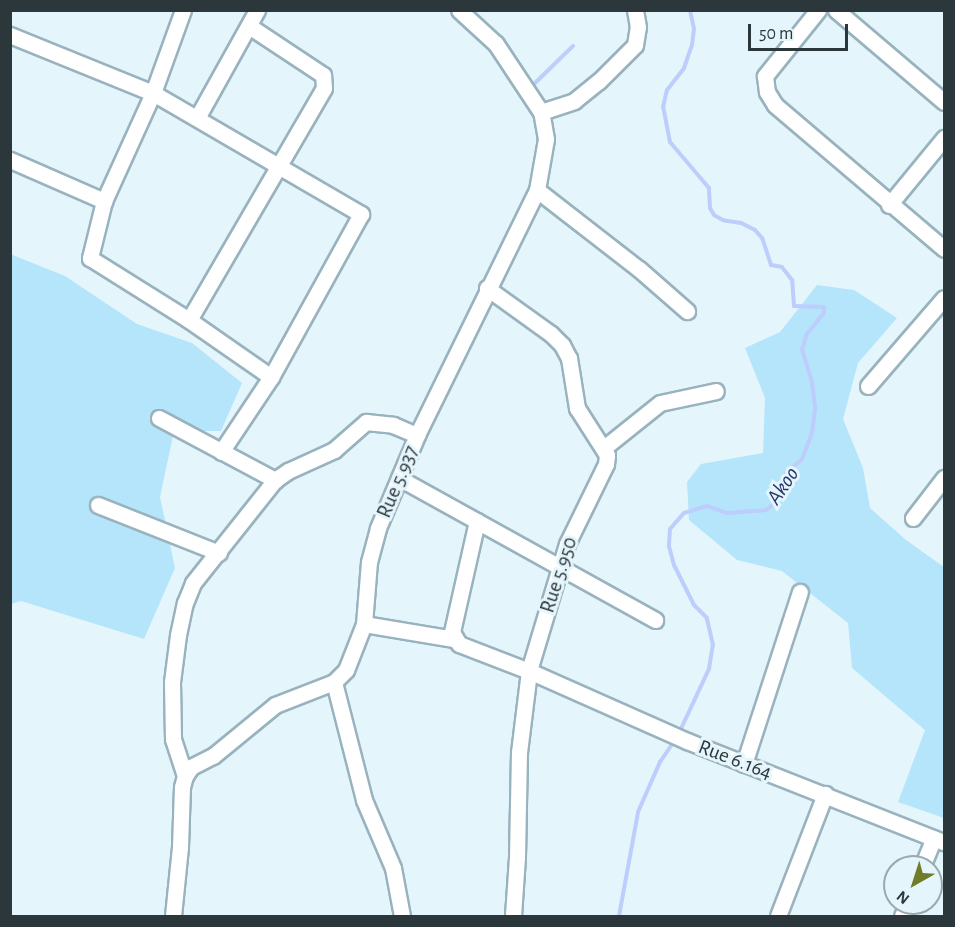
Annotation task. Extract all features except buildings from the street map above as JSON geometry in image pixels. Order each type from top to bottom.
[{"type":"street","points":[[183,10],[153,93],[104,201],[90,258],[189,320],[271,377]]},
{"type":"street","points":[[197,118],[257,10]]},
{"type":"street","name":"Rue 5.937","points":[[334,682],[346,670],[364,624],[372,547],[399,478],[487,288],[537,190],[546,139],[541,112],[496,44],[459,10]]},
{"type":"street","points":[[541,112],[574,101],[599,81],[635,45],[638,27],[635,10]]},
{"type":"street","points":[[818,10],[765,76],[767,92],[775,105],[889,205],[945,249]]},
{"type":"street","points":[[836,10],[945,102]]},
{"type":"street","points":[[189,320],[324,88],[323,75],[249,26]]},
{"type":"street","points":[[10,35],[153,93],[362,214],[271,377],[221,452]]},
{"type":"street","points":[[889,205],[945,138]]},
{"type":"street","points":[[10,160],[104,201]]},
{"type":"street","points":[[537,190],[639,269],[687,310]]},
{"type":"street","points":[[487,288],[551,334],[562,345],[569,358],[577,408],[583,420],[604,447],[660,403],[716,391]]},
{"type":"street","points":[[867,387],[945,298]]},
{"type":"street","points":[[159,418],[275,480]]},
{"type":"street","points":[[186,776],[173,739],[172,682],[178,635],[188,592],[275,480],[288,471],[334,450],[366,422],[393,425],[417,435]]},
{"type":"street","name":"Rue 5.950","points":[[513,916],[517,857],[519,752],[529,671],[558,567],[606,464],[608,455],[604,447]]},
{"type":"street","points":[[399,478],[655,620]]},
{"type":"street","points":[[913,518],[945,478]]},
{"type":"street","points":[[98,505],[219,553]]},
{"type":"street","points":[[454,639],[452,632],[477,521]]},
{"type":"street","points":[[744,764],[800,592]]},
{"type":"street","name":"Rue 6.164","points":[[364,624],[454,639],[459,644],[529,671],[687,741],[939,840]]},
{"type":"street","points":[[173,916],[182,787],[191,767],[213,756],[275,705],[334,682],[364,800],[393,868],[402,916]]},
{"type":"street","points":[[778,916],[825,794]]},
{"type":"street","points":[[930,855],[939,840]]},
{"type":"shaded area","points":[[10,254],[65,276],[137,324],[192,343],[242,383],[221,431],[174,431],[160,497],[175,568],[144,639],[21,601],[11,604]]},
{"type":"shaded area","points":[[817,285],[854,290],[897,318],[858,363],[843,419],[863,468],[870,508],[906,540],[944,567],[944,818],[898,802],[925,730],[852,668],[848,623],[782,571],[737,560],[689,520],[687,482],[701,464],[763,453],[765,398],[745,348],[780,332]]},
{"type":"waterway","name":"Akoo","points":[[679,733],[709,669],[713,645],[707,618],[694,605],[674,565],[669,546],[670,529],[684,513],[707,506],[727,513],[766,510],[777,501],[786,473],[802,459],[812,433],[815,407],[812,382],[802,350],[807,334],[824,313],[824,307],[794,306],[792,280],[782,267],[771,265],[762,238],[755,230],[741,223],[723,220],[714,215],[710,208],[709,188],[670,142],[663,107],[667,90],[684,68],[692,45],[694,29],[690,10]]},
{"type":"waterway","points":[[533,85],[573,46]]},
{"type":"waterway","name":"Akoo","points":[[619,916],[638,812],[660,762],[675,740]]}]
